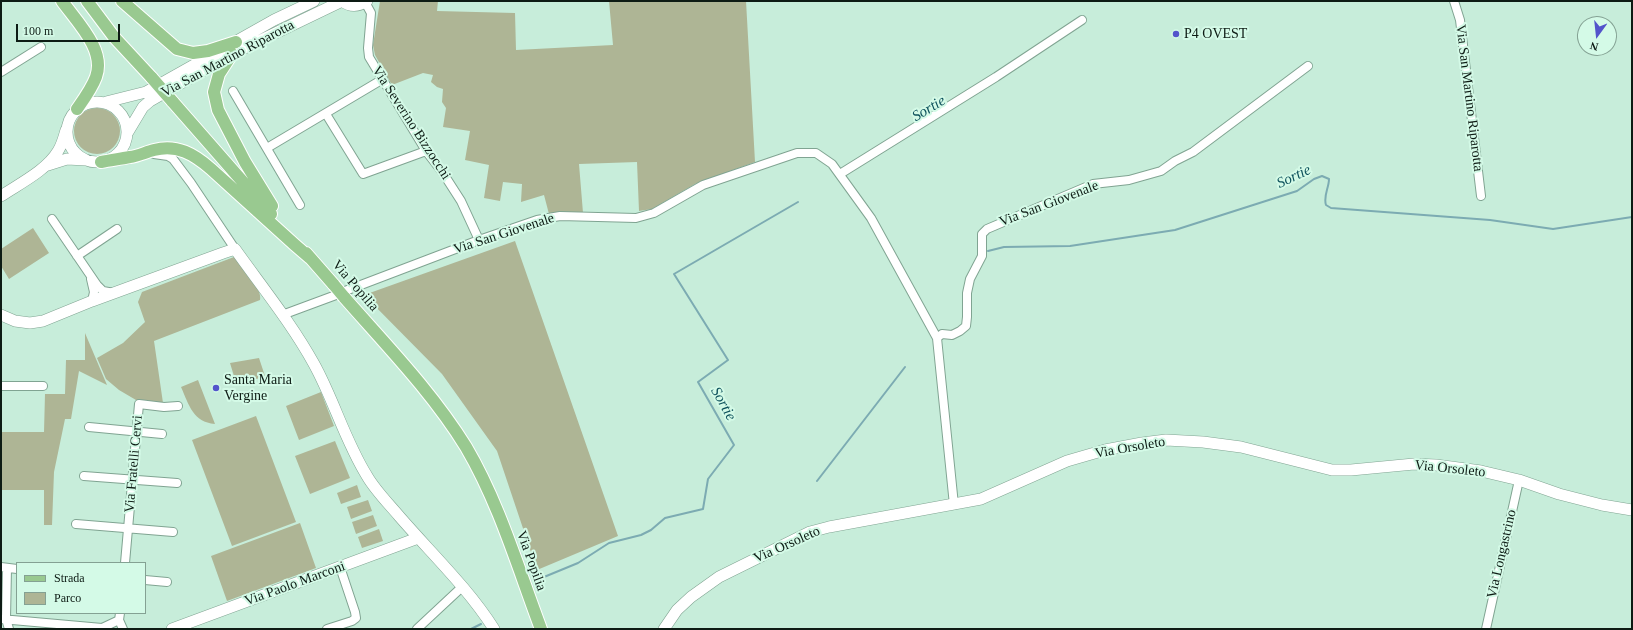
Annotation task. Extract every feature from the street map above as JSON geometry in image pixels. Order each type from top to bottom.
[{"type":"main road","points":[[62,1],[93,44],[98,59],[96,78],[77,109]]},
{"type":"main road","name":"Via Popilia","points":[[87,1],[114,36],[430,396],[466,447],[493,500],[541,629]]},
{"type":"main road","points":[[122,1],[177,49],[193,53],[208,51],[236,42]]},
{"type":"main road","points":[[232,54],[219,74],[214,92],[218,110],[245,162],[284,228]]},
{"type":"main road","points":[[101,162],[170,148],[181,150],[197,157],[310,258]]},
{"type":"street","name":"Via San Martino Riparotta","points":[[106,102],[146,92],[274,20],[314,1]]},
{"type":"street","points":[[342,1],[353,6],[366,2]]},
{"type":"street","name":"Via San Martino Riparotta","points":[[128,132],[143,107],[150,101],[232,54],[342,1]]},
{"type":"street","name":"Via San Martino Riparotta","points":[[1454,1],[1460,20],[1481,196]]},
{"type":"street","name":"Via Severino Bizzocchi","points":[[366,2],[371,13],[368,48],[369,57],[426,151],[443,173],[461,201],[479,240]]},
{"type":"street","points":[[840,174],[996,77],[1082,20]]},
{"type":"street","points":[[1,72],[41,47]]},
{"type":"street","name":"Via San Giovenale","points":[[937,338],[942,334],[952,335],[966,326],[968,317],[967,293],[970,279],[982,256],[982,234],[987,229],[1092,184],[1129,180],[1161,171],[1175,161],[1193,152],[1308,66]]},
{"type":"street","points":[[267,148],[383,79]]},
{"type":"street","points":[[233,91],[300,205]]},
{"type":"street","points":[[1,196],[45,166],[58,161],[88,160],[101,162],[114,157],[124,146],[128,132],[122,113],[115,106],[106,102],[96,101],[77,109],[72,114],[59,150],[45,166]]},
{"type":"street","points":[[326,114],[363,174],[426,151]]},
{"type":"street","points":[[67,127],[67,134],[72,148],[76,153],[88,160]]},
{"type":"street","name":"Via San Giovenale","points":[[282,315],[479,240],[537,220],[560,216],[636,218],[654,213],[703,185],[797,153],[816,154],[832,164],[871,218],[937,338],[954,505]]},
{"type":"street","points":[[143,154],[162,154],[173,159],[191,183],[235,249],[282,315],[313,363],[347,438],[367,476],[418,538],[435,555],[462,587],[494,629]]},
{"type":"street","points":[[52,220],[102,291],[115,293]]},
{"type":"street","points":[[77,256],[117,229]]},
{"type":"street","points":[[1,315],[15,321],[30,323],[43,321],[223,252],[235,249]]},
{"type":"street","points":[[90,274],[95,300]]},
{"type":"street","points":[[95,300],[97,285]]},
{"type":"street","points":[[1,386],[43,386]]},
{"type":"street","name":"Via Fratelli Cervi","points":[[125,562],[139,404],[164,407],[178,406]]},
{"type":"street","points":[[89,427],[162,434]]},
{"type":"street","name":"Via Orsoleto","points":[[664,629],[677,610],[691,596],[719,577],[810,532],[829,527],[981,499],[1067,461],[1105,450],[1166,440],[1203,442],[1241,447],[1332,470],[1351,470],[1414,464],[1436,464],[1481,471],[1519,480],[1566,496],[1602,505],[1632,510]]},
{"type":"street","points":[[84,476],[177,483]]},
{"type":"street","name":"Via Longastrino","points":[[1486,629],[1519,480]]},
{"type":"street","points":[[76,524],[173,532]]},
{"type":"street","name":"Via Paolo Marconi","points":[[172,629],[418,538]]},
{"type":"street","points":[[326,629],[352,621],[356,618],[340,567]]},
{"type":"street","points":[[9,629],[3,619],[4,568],[16,569]]},
{"type":"street","points":[[146,580],[167,582]]},
{"type":"street","points":[[417,629],[462,587]]},
{"type":"street","points":[[3,619],[102,628],[120,616],[123,629]]},
{"type":"green space","points":[[380,1],[438,1],[437,11],[515,13],[516,50],[613,45],[609,1],[746,1],[755,162],[695,184],[652,209],[639,211],[637,162],[579,164],[583,213],[549,214],[544,195],[521,202],[522,184],[503,182],[500,201],[484,198],[489,165],[465,160],[470,131],[443,127],[446,108],[442,102],[443,89],[437,87],[431,82],[433,75],[423,73],[392,85],[375,55],[373,45]]},
{"type":"green space","points":[[92,108],[102,108],[110,112],[116,118],[120,126],[120,136],[116,144],[110,150],[102,154],[92,154],[84,150],[78,144],[74,136],[74,126],[78,118],[84,112]]},
{"type":"green space","points":[[33,228],[49,253],[9,279],[1,266],[1,249]]},
{"type":"green space","points":[[515,241],[618,536],[537,570],[497,451],[442,374],[364,295]]},
{"type":"green space","points":[[234,257],[247,271],[255,284],[260,300],[154,341],[163,403],[136,400],[119,390],[106,379],[97,358],[123,343],[145,322],[138,302],[142,292]]},
{"type":"green space","points":[[85,333],[107,385],[79,371],[71,419],[65,419],[54,472],[52,525],[44,525],[44,490],[1,490],[1,432],[44,432],[45,394],[65,394],[66,360],[85,360]]},
{"type":"green space","points":[[259,358],[265,376],[237,386],[230,363]]},
{"type":"green space","points":[[198,380],[215,424],[202,420],[193,412],[181,387]]},
{"type":"green space","points":[[321,392],[334,426],[299,440],[286,406]]},
{"type":"green space","points":[[256,416],[296,522],[232,546],[192,440]]},
{"type":"green space","points":[[335,441],[350,478],[310,494],[295,456]]},
{"type":"green space","points":[[357,485],[361,497],[341,504],[337,493]]},
{"type":"green space","points":[[368,500],[372,511],[351,519],[347,507]]},
{"type":"green space","points":[[373,515],[377,526],[356,534],[352,522]]},
{"type":"green space","points":[[300,523],[316,568],[227,601],[211,556]]},
{"type":"green space","points":[[379,529],[383,541],[362,548],[358,537]]},
{"type":"waterway","name":"Sortie","points":[[988,251],[1004,247],[1070,246],[1175,230],[1297,191],[1314,179],[1322,176],[1329,179],[1325,202],[1326,205],[1331,208],[1490,220],[1553,229],[1632,217]]},
{"type":"waterway","name":"Sortie","points":[[544,577],[578,563],[609,543],[641,535],[651,530],[665,518],[703,509],[708,479],[734,445],[698,382],[728,360],[674,274],[798,202]]},
{"type":"waterway","name":"Sortie","points":[[817,481],[905,367]]},
{"type":"waterway","name":"Sortie","points":[[471,629],[481,624]]},
{"type":"place","name":"P4 OVEST","points":[[1176,34]]},
{"type":"place","name":"Santa Maria Vergine","points":[[216,388]]}]
